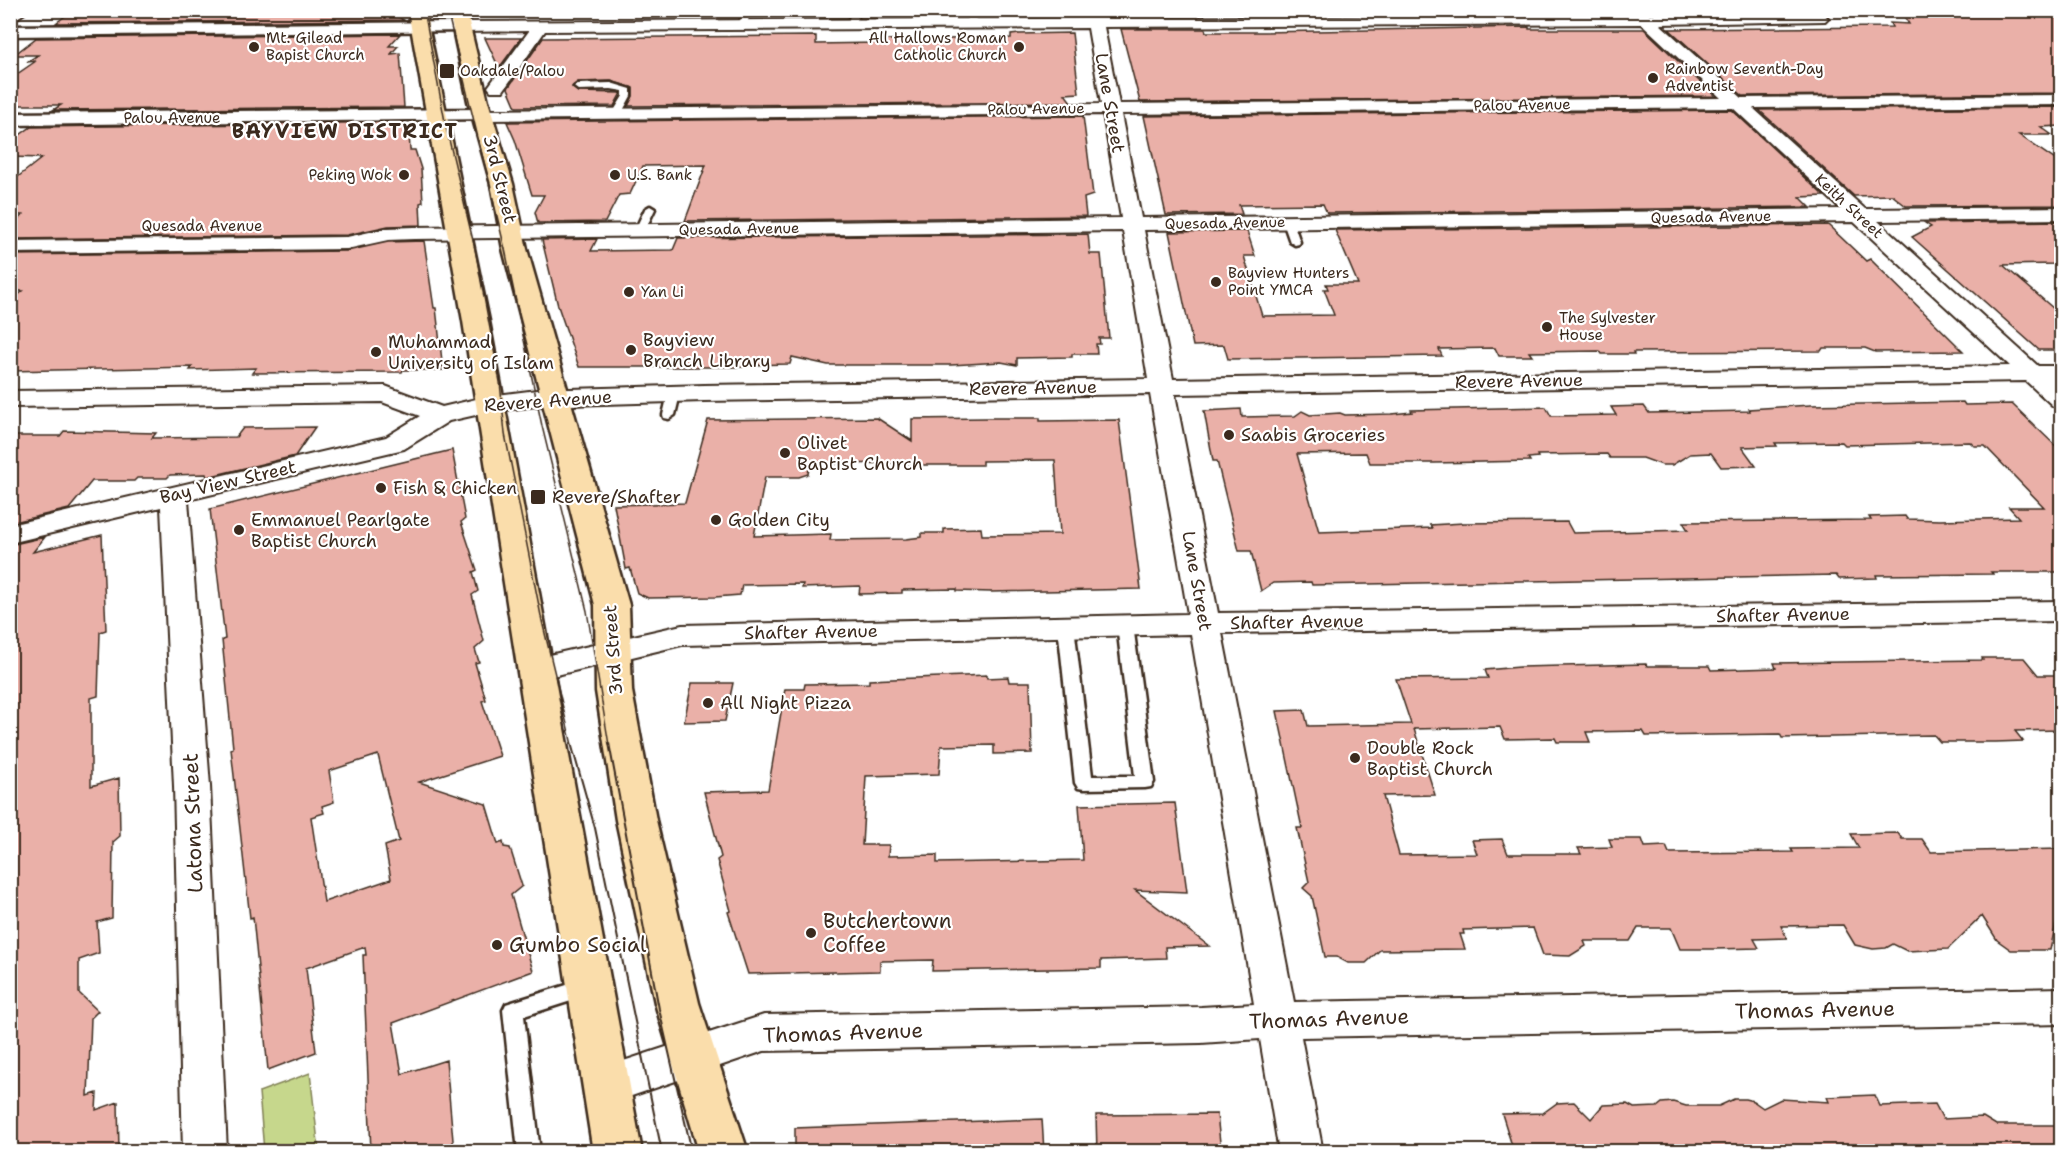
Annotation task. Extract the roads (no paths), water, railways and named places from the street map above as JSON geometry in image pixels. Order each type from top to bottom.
[{"type":"main road","points":[[418,19],[459,232],[537,669],[605,1086],[618,1152]]},
{"type":"main road","points":[[10,32],[459,19]]},
{"type":"main road","name":"3rd Street","points":[[459,19],[513,231],[515,249],[612,605],[615,649],[614,691],[636,820],[677,1003],[724,1152]]},
{"type":"main road","name":"Palou Avenue","points":[[10,119],[483,115]]},
{"type":"street","points":[[10,18],[22,10]]},
{"type":"street","points":[[459,19],[540,27],[745,19],[972,17],[1642,15],[1820,18]]},
{"type":"street","name":"Keith Street","points":[[1642,15],[2061,401]]},
{"type":"street","name":"Lane Street","points":[[1094,17],[1301,1152]]},
{"type":"street","points":[[497,87],[540,27]]},
{"type":"street","name":"Palou Avenue","points":[[483,115],[2061,99]]},
{"type":"street","name":"Quesada Avenue","points":[[10,247],[347,243],[388,234],[513,231],[1132,224],[1292,232],[1860,216],[2061,213]]},
{"type":"street","name":"Quesada Avenue","points":[[10,227],[373,225],[384,227],[388,234]]},
{"type":"street","name":"Revere Avenue","points":[[440,415],[489,404],[555,398],[671,405],[1162,386],[2061,373]]},
{"type":"street","points":[[10,399],[385,394],[440,415]]},
{"type":"street","name":"Bay View Street","points":[[10,534],[395,442],[440,415]]},
{"type":"street","name":"Latona Street","points":[[174,495],[192,786],[205,1152]]},
{"type":"street","name":"Shafter Avenue","points":[[537,669],[682,635],[1066,626],[2061,611]]},
{"type":"street","name":"Thomas Avenue","points":[[605,1086],[694,1054],[764,1033],[1278,1022],[1336,1017],[2061,1006]]},
{"type":"lane","points":[[578,87],[611,86],[627,89],[627,96],[617,114]]},
{"type":"lane","points":[[640,230],[650,208]]},
{"type":"lane","points":[[1066,626],[1084,783],[1145,782],[1125,625]]},
{"type":"lane","points":[[529,1152],[513,1010],[589,987]]},
{"type":"tram line","points":[[424,10],[446,127],[475,249],[500,382],[505,434],[542,621],[572,745]]},
{"type":"tram line","points":[[447,10],[505,249],[542,426],[587,611],[609,745]]},
{"type":"tram line","points":[[571,743],[595,828],[662,1152]]},
{"type":"tram line","points":[[609,743],[659,1009],[692,1152]]},
{"type":"place","name":"Mt. Gilead Bapist Church","points":[[254,47]]},
{"type":"place","name":"All Hallows Roman Catholic Church","points":[[1019,47]]},
{"type":"place","name":"Oakdale/Palou","points":[[447,71]]},
{"type":"place","name":"Rainbow Seventh-Day Adventist","points":[[1653,78]]},
{"type":"place","name":"Peking Wok","points":[[404,175]]},
{"type":"place","name":"U.S. Bank","points":[[615,175]]},
{"type":"place","name":"Bayview Hunters Point YMCA","points":[[1216,282]]},
{"type":"place","name":"Yan Li","points":[[629,292]]},
{"type":"place","name":"The Sylvester House","points":[[1547,327]]},
{"type":"place","name":"Bayview Branch Library","points":[[631,350]]},
{"type":"place","name":"Muhammad University of Islam","points":[[376,352]]},
{"type":"place","name":"Saabis Groceries","points":[[1229,435]]},
{"type":"place","name":"Olivet Baptist Church","points":[[785,453]]},
{"type":"place","name":"Fish & Chicken","points":[[381,488]]},
{"type":"place","name":"Revere/Shafter","points":[[538,497]]},
{"type":"place","name":"Golden City","points":[[716,520]]},
{"type":"place","name":"Emmanuel Pearlgate Baptist Church","points":[[239,530]]},
{"type":"place","name":"All Night Pizza","points":[[708,703]]},
{"type":"place","name":"Double Rock Baptist Church","points":[[1355,758]]},
{"type":"place","name":"Butchertown Coffee","points":[[811,933]]},
{"type":"place","name":"Gumbo Social","points":[[497,945]]},
{"type":"district","name":"BAYVIEW DISTRICT","points":[[345,131]]}]
